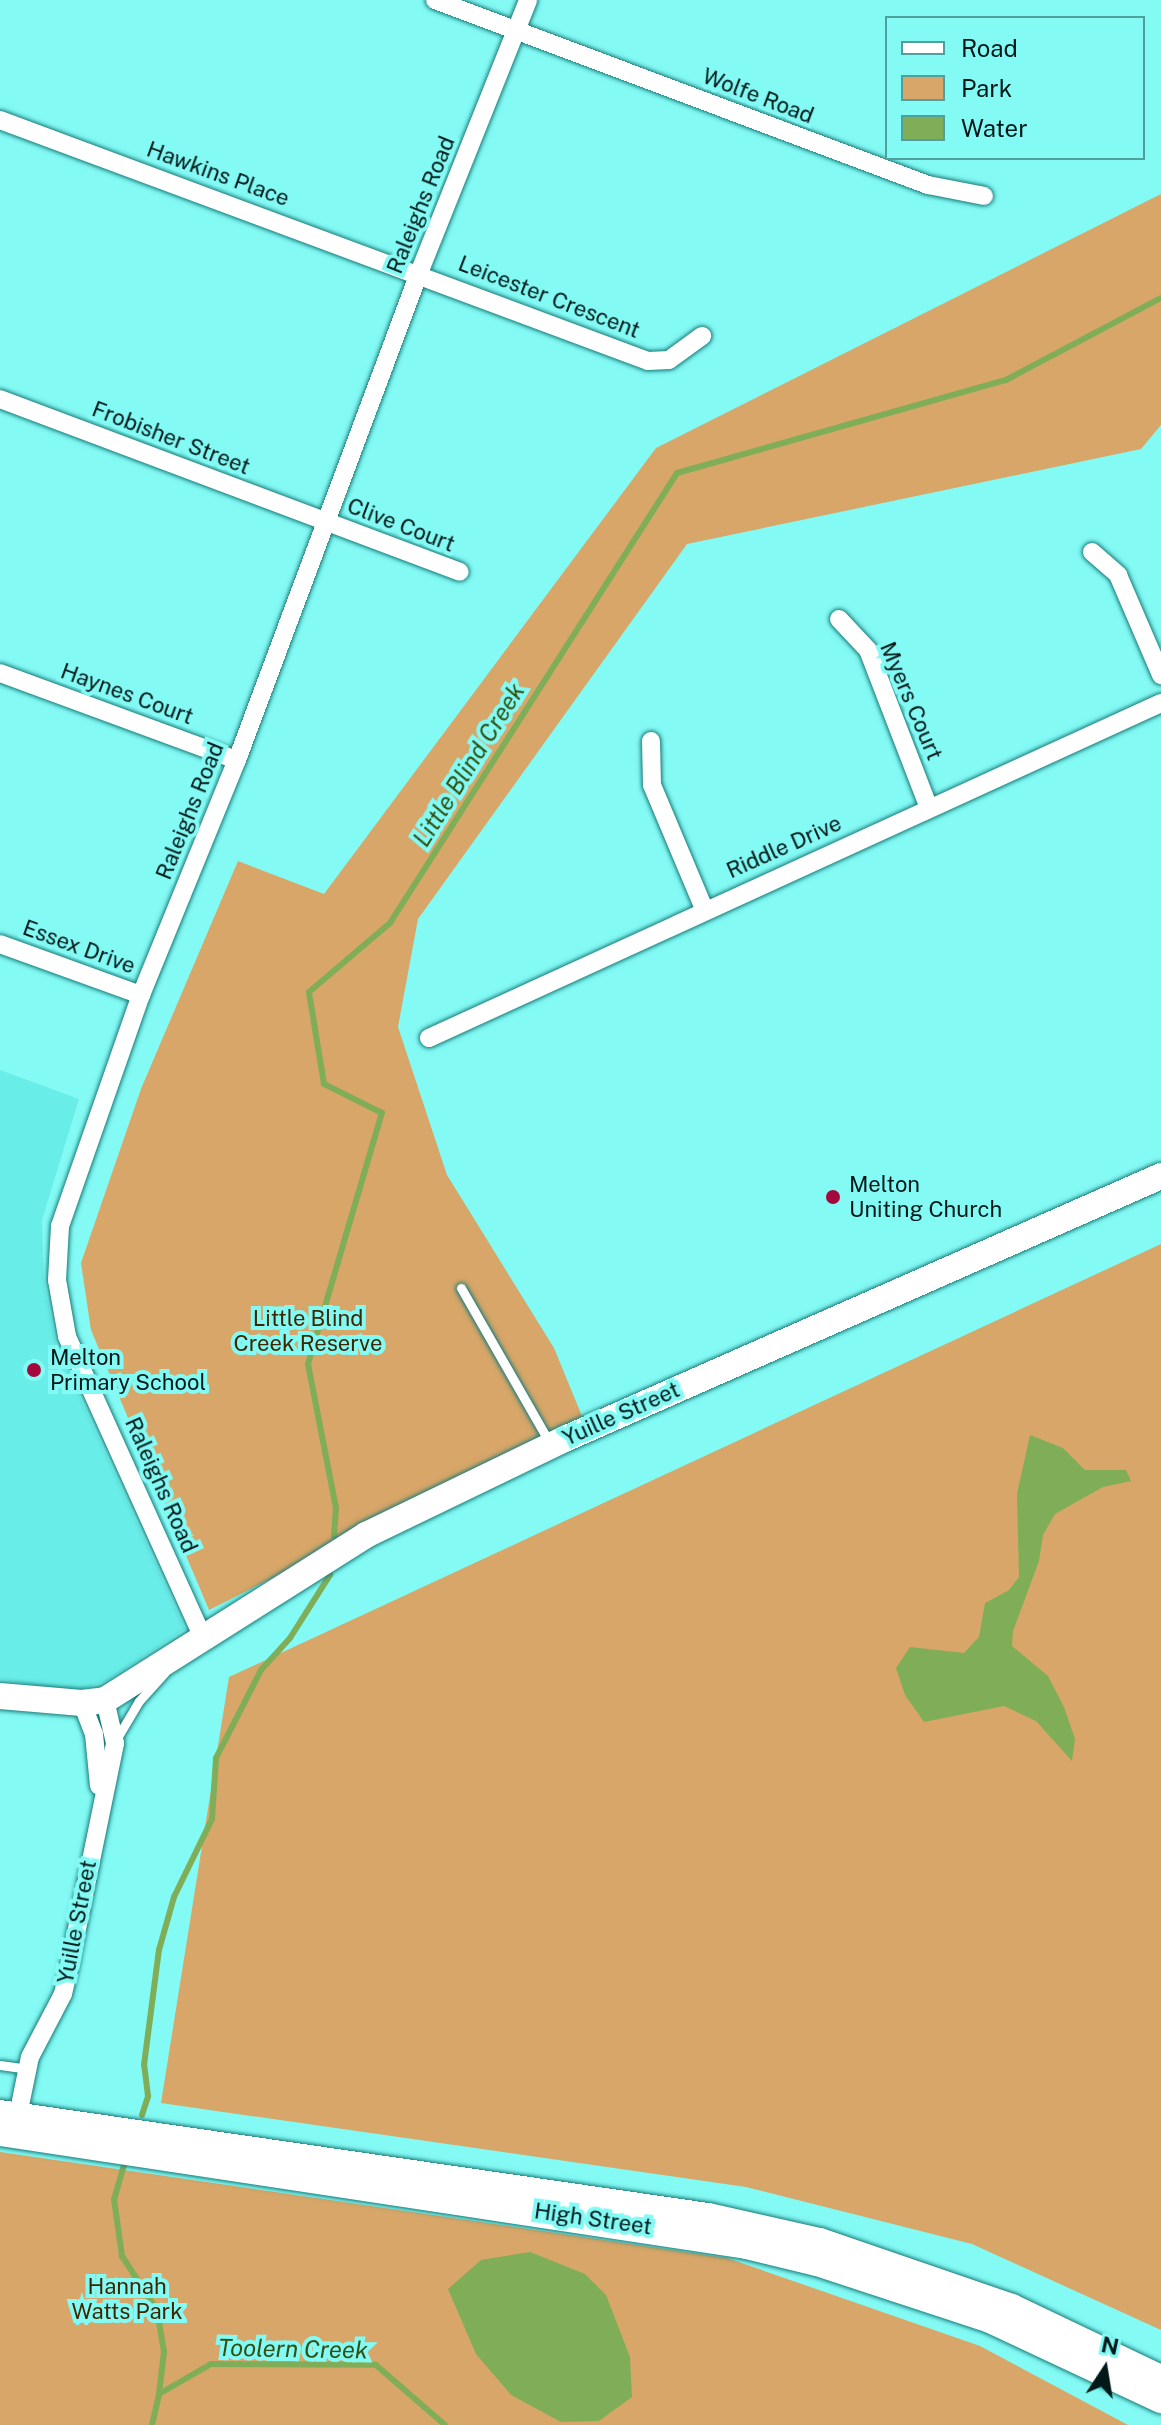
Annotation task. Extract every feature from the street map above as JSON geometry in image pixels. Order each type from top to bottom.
[{"type":"main road","name":"Yuille Street","points":[[94,1702],[204,1640],[366,1535],[551,1445],[1161,1176]]},
{"type":"main road","points":[[0,1696],[94,1702]]},
{"type":"main road","name":"High Street","points":[[8,2124],[708,2216],[820,2241],[1012,2307],[1161,2378]]},
{"type":"main road","name":"High Street","points":[[8,2124],[747,2246],[817,2263],[990,2320],[1161,2400]]},
{"type":"street","name":"Wolfe Road","points":[[435,0],[928,185],[984,196]]},
{"type":"street","name":"Raleighs Road","points":[[204,1640],[67,1336],[57,1280],[60,1226],[141,995],[237,760],[419,273],[528,0]]},
{"type":"street","name":"Hawkins Place","points":[[0,120],[419,273]]},
{"type":"street","name":"Leicester Crescent","points":[[419,273],[648,361],[669,360],[702,336]]},
{"type":"street","name":"Frobisher Street","points":[[0,399],[325,522]]},
{"type":"street","name":"Clive Court","points":[[325,522],[460,572]]},
{"type":"street","points":[[1092,552],[1118,575],[1161,675]]},
{"type":"street","name":"Myers Court","points":[[839,619],[868,650],[929,808]]},
{"type":"street","name":"Haynes Court","points":[[0,673],[237,760]]},
{"type":"street","name":"Riddle Drive","points":[[429,1038],[704,909],[1161,703]]},
{"type":"street","points":[[651,741],[652,785],[704,909]]},
{"type":"street","name":"Essex Drive","points":[[0,944],[141,995]]},
{"type":"street","name":"Yuille Street","points":[[8,2124],[27,2069],[63,1994],[101,1797],[115,1743],[94,1702]]},
{"type":"street","name":"Yuille Street","points":[[94,1702],[101,1797]]},
{"type":"lane","points":[[461,1288],[551,1445]]},
{"type":"lane","points":[[115,1743],[139,1701],[163,1678],[168,1662]]},
{"type":"lane","points":[[0,2065],[27,2069]]},
{"type":"shaded area","name":"Melton Primary School","points":[[0,1070],[79,1099],[42,1220],[44,1282],[56,1344],[185,1629],[106,1681],[72,1692],[0,1679]]},
{"type":"green space","name":"Little Blind Creek Reserve","points":[[1161,194],[1161,425],[1141,449],[687,544],[418,919],[398,1027],[447,1175],[554,1348],[584,1421],[209,1610],[91,1330],[81,1263],[141,1089],[238,861],[324,894],[656,448]]},
{"type":"green space","points":[[1161,1244],[1161,2330],[972,2244],[746,2187],[161,2103],[229,1677]]},
{"type":"green space","name":"Hannah Watts Park","points":[[0,2152],[727,2258],[980,2346],[1128,2425],[0,2425]]},
{"type":"water","points":[[1030,1435],[1063,1448],[1085,1470],[1126,1470],[1131,1481],[1103,1487],[1055,1514],[1043,1535],[1039,1561],[1013,1631],[1012,1646],[1048,1676],[1064,1707],[1075,1739],[1072,1761],[1036,1721],[1004,1706],[924,1722],[905,1695],[896,1668],[910,1647],[964,1653],[979,1637],[985,1603],[1009,1590],[1019,1577],[1017,1494]]},
{"type":"water","points":[[530,2252],[585,2274],[606,2295],[630,2357],[632,2397],[599,2421],[561,2422],[511,2395],[476,2354],[448,2289],[481,2260]]},
{"type":"waterway","name":"Little Blind Creek","points":[[334,1536],[336,1508],[308,1364],[382,1113],[324,1084],[309,992],[390,923],[677,473],[1006,380],[1161,298]]},
{"type":"waterway","name":"Little Blind Creek","points":[[142,2115],[148,2096],[144,2065],[159,1950],[174,1897],[212,1819],[216,1758],[261,1670],[290,1638],[330,1575]]},
{"type":"waterway","name":"Little Blind Creek","points":[[124,2165],[114,2199],[122,2256],[157,2310],[164,2352],[159,2394]]},
{"type":"waterway","name":"Toolern Creek","points":[[152,2425],[159,2394],[211,2364],[376,2365],[445,2425]]},
{"type":"place","name":"Melton Uniting Church","points":[[833,1197]]},
{"type":"place","name":"Melton Primary School","points":[[34,1370]]}]
